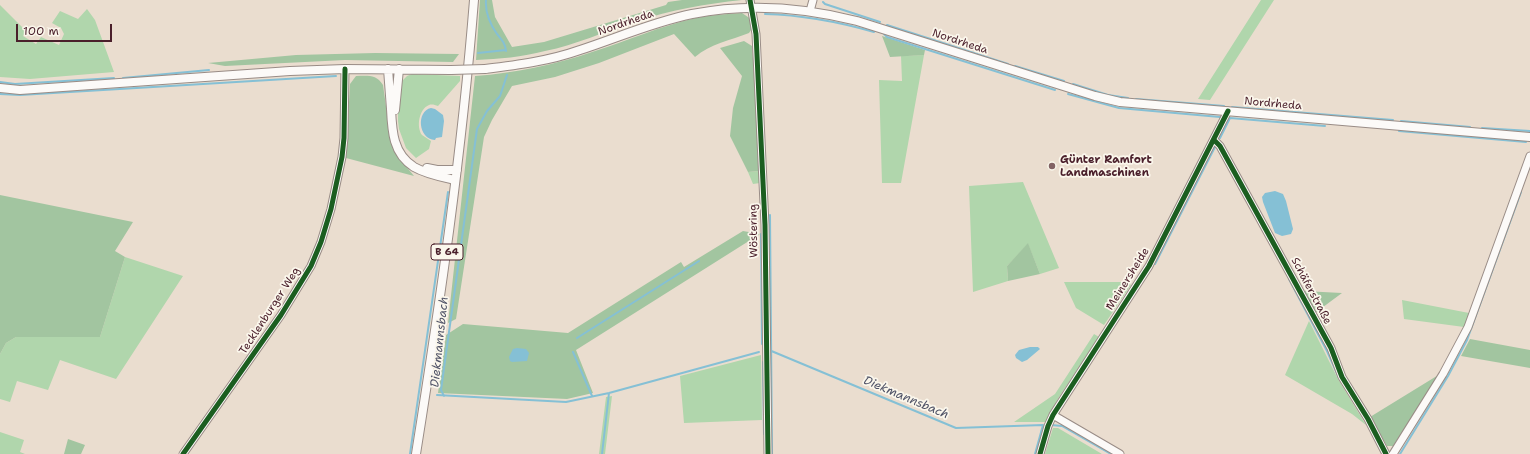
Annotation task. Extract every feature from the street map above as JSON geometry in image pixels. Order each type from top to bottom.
[{"type":"main road","name":"B 64","points":[[416,454],[437,323],[455,180],[474,0]]},
{"type":"main road","name":"Nordrheda","points":[[388,69],[485,69],[521,65],[548,60],[580,51],[638,30],[693,14],[751,4],[810,11],[857,21],[1107,100],[1530,137]]},
{"type":"main road","points":[[0,88],[20,90],[290,71],[388,69],[392,130],[397,148],[404,158],[414,166],[455,180]]},
{"type":"main road","points":[[399,69],[395,110],[397,135],[401,146],[407,155],[421,165],[437,170],[456,170]]},
{"type":"street","points":[[810,11],[813,0]]},
{"type":"street","name":"Wöstering","points":[[751,4],[756,34],[765,225],[768,454]]},
{"type":"street","name":"Tecklenburger Weg","points":[[183,454],[282,315],[311,266],[321,242],[331,209],[342,157],[344,138],[345,69]]},
{"type":"street","name":"Meinersheide","points":[[1040,454],[1048,426],[1053,415],[1149,266],[1228,111]]},
{"type":"street","name":"Schäferstraße","points":[[1214,140],[1220,146],[1289,270],[1331,348],[1342,378],[1368,419],[1386,454]]},
{"type":"street","points":[[1394,454],[1443,374],[1468,327],[1530,156]]},
{"type":"street","points":[[1053,415],[1120,454]]},
{"type":"green space","points":[[480,0],[492,0],[495,17],[512,47],[544,42],[666,5],[668,2],[682,0],[742,0],[661,14],[568,45],[536,53],[476,60]]},
{"type":"green space","points":[[1261,0],[1274,0],[1210,100],[1198,99]]},
{"type":"green space","points":[[0,5],[26,31],[23,36],[36,44],[41,37],[59,45],[64,34],[61,28],[52,23],[60,11],[78,19],[87,9],[95,20],[114,72],[30,79],[0,77]]},
{"type":"green space","points":[[742,13],[751,19],[751,30],[749,33],[707,49],[695,57],[674,34],[599,63],[555,77],[512,86],[484,137],[456,319],[448,323],[475,76],[520,71],[549,65],[578,57],[683,21],[707,16]]},
{"type":"green space","points":[[882,36],[925,50],[924,55],[890,57]]},
{"type":"green space","points":[[744,41],[752,46],[758,124],[759,171],[748,172],[730,136],[733,108],[742,76],[720,48]]},
{"type":"green space","points":[[375,53],[459,54],[453,62],[345,60],[225,66],[208,63],[296,55]]},
{"type":"green space","points":[[924,55],[901,183],[882,183],[879,80],[902,81],[901,56]]},
{"type":"green space","points":[[412,74],[460,76],[460,81],[438,106],[429,105],[423,110],[419,123],[420,132],[431,141],[429,149],[416,158],[406,148],[399,129],[398,121],[402,81],[407,76]]},
{"type":"green space","points":[[356,76],[375,77],[383,85],[391,142],[396,154],[414,176],[346,158],[350,84]]},
{"type":"green space","points":[[759,171],[760,183],[753,184],[748,172]]},
{"type":"green space","points":[[1023,182],[1059,268],[1040,274],[1028,244],[1007,266],[1008,281],[973,292],[969,186]]},
{"type":"green space","points":[[0,195],[133,222],[115,251],[125,257],[100,337],[16,337],[6,343],[0,354]]},
{"type":"green space","points":[[743,231],[760,234],[576,350],[593,393],[567,399],[438,393],[446,335],[463,324],[568,333],[681,262],[684,267]]},
{"type":"green space","points":[[1028,243],[1040,274],[1008,281],[1007,266]]},
{"type":"green space","points":[[125,257],[183,276],[116,379],[60,360],[48,390],[17,381],[10,402],[0,399],[0,354],[6,343],[16,337],[100,337]]},
{"type":"green space","points":[[1064,282],[1126,282],[1131,285],[1104,325],[1076,308]]},
{"type":"green space","points":[[1303,291],[1342,293],[1315,313]]},
{"type":"green space","points":[[1402,300],[1469,313],[1464,327],[1404,319]]},
{"type":"green space","points":[[1309,321],[1338,379],[1366,425],[1352,414],[1285,375]]},
{"type":"green space","points":[[1094,334],[1099,337],[1059,397],[1045,422],[1014,422],[1055,394]]},
{"type":"green space","points":[[1470,339],[1530,350],[1530,368],[1461,356]]},
{"type":"green space","points":[[761,355],[762,420],[684,423],[680,376]]},
{"type":"green space","points":[[1440,374],[1393,446],[1387,446],[1370,417]]},
{"type":"green space","points":[[612,396],[605,454],[599,454],[606,397]]},
{"type":"green space","points":[[1053,428],[1058,428],[1102,454],[1045,454]]},
{"type":"green space","points":[[0,432],[24,440],[20,452],[25,454],[0,454]]},
{"type":"green space","points":[[68,439],[85,445],[81,454],[64,454]]},
{"type":"water","points":[[431,108],[443,115],[444,121],[442,137],[436,138],[435,140],[425,135],[421,125],[423,114],[426,110]]},
{"type":"water","points":[[1275,191],[1283,194],[1286,201],[1293,229],[1291,234],[1282,236],[1275,233],[1263,202],[1262,197],[1265,193]]},
{"type":"water","points":[[1030,347],[1038,347],[1040,349],[1027,360],[1022,362],[1016,358],[1015,355],[1019,350]]},
{"type":"water","points":[[513,349],[526,349],[529,353],[527,361],[510,361],[509,357]]},
{"type":"waterway","name":"Diekmannsbach","points":[[486,0],[488,18],[494,30],[502,40],[506,51]]},
{"type":"waterway","points":[[823,2],[825,4],[880,22]]},
{"type":"waterway","points":[[765,14],[821,20],[874,32]]},
{"type":"waterway","points":[[887,25],[1008,64]]},
{"type":"waterway","points":[[884,34],[887,37],[1055,90]]},
{"type":"waterway","points":[[478,53],[506,50]]},
{"type":"waterway","points":[[1015,66],[1064,81]]},
{"type":"waterway","points":[[123,78],[209,70]]},
{"type":"waterway","name":"Diekmannsbach","points":[[444,396],[441,390],[477,129],[487,111],[500,96],[507,75]]},
{"type":"waterway","points":[[0,94],[20,95],[336,76]]},
{"type":"waterway","points":[[0,82],[15,84],[114,78]]},
{"type":"waterway","points":[[1073,84],[1108,95],[1128,98]]},
{"type":"waterway","points":[[1068,94],[1119,108],[1220,117]]},
{"type":"waterway","points":[[1136,99],[1224,106]]},
{"type":"waterway","points":[[1232,107],[1393,120]]},
{"type":"waterway","points":[[1220,138],[1230,118],[1325,126]]},
{"type":"waterway","points":[[1401,121],[1470,127]]},
{"type":"waterway","points":[[1482,128],[1530,131]]},
{"type":"waterway","points":[[1399,131],[1526,142]]},
{"type":"waterway","points":[[1155,264],[1216,145]]},
{"type":"waterway","points":[[410,454],[448,192]]},
{"type":"waterway","points":[[1400,454],[1448,376],[1467,340],[1521,192]]},
{"type":"waterway","points":[[770,215],[772,454]]},
{"type":"waterway","points":[[761,234],[762,344]]},
{"type":"waterway","points":[[577,338],[699,261]]},
{"type":"waterway","points":[[1289,279],[1327,351],[1339,378]]},
{"type":"waterway","name":"Diekmannsbach","points":[[769,350],[956,428],[1043,425],[1035,454]]},
{"type":"waterway","points":[[573,352],[592,396]]},
{"type":"waterway","name":"Diekmannsbach","points":[[437,395],[566,402],[609,393],[759,352]]},
{"type":"waterway","points":[[763,362],[764,434]]},
{"type":"waterway","points":[[602,454],[609,393]]},
{"type":"waterway","points":[[1051,425],[1062,426],[1111,454]]},
{"type":"cycle path","points":[[750,0],[756,34],[765,225],[768,454]]},
{"type":"cycle path","points":[[183,454],[281,315],[311,266],[321,242],[331,209],[342,157],[344,138],[345,69]]},
{"type":"cycle path","points":[[1040,454],[1048,426],[1053,415],[1149,266],[1228,111]]},
{"type":"cycle path","points":[[1214,140],[1220,146],[1331,348],[1342,377],[1368,419],[1386,454]]},
{"type":"place","name":"Günter Ramfort Landmaschinen","points":[[1052,166]]}]
